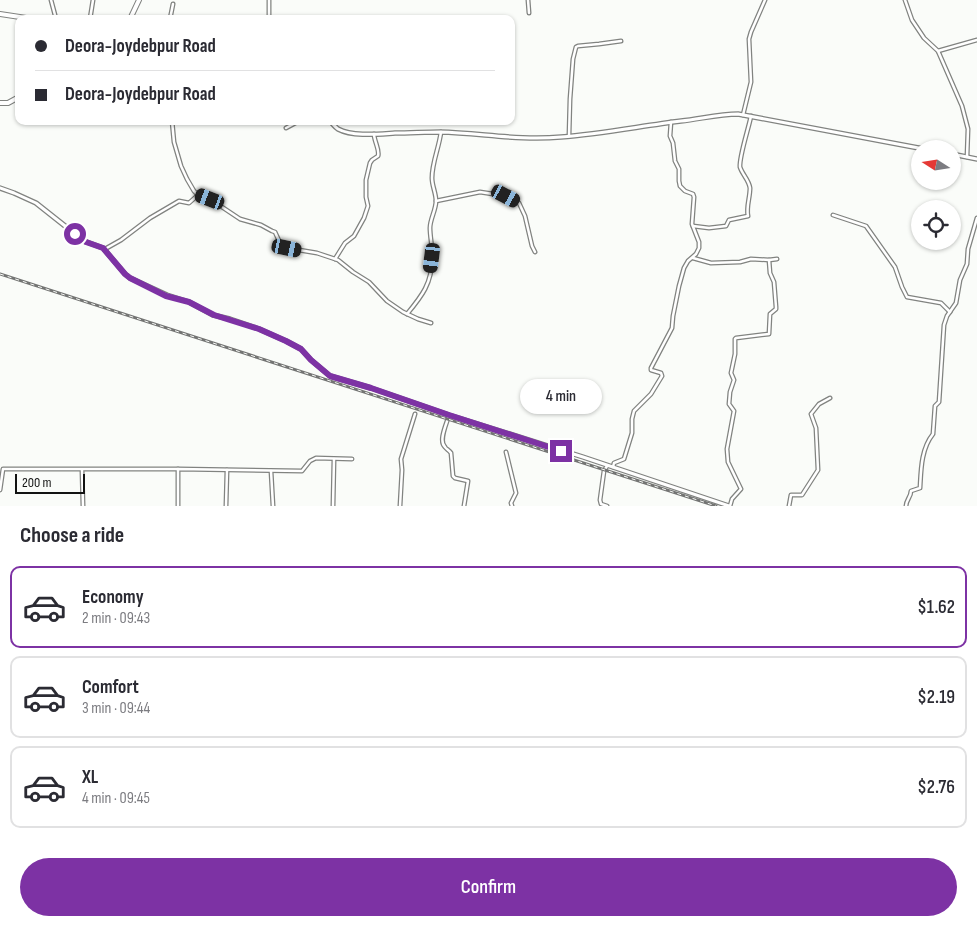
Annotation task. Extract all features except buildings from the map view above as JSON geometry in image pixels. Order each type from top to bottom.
[{"type":"main road","points":[[132,15],[139,0]]},
{"type":"main road","points":[[0,14],[15,16]]},
{"type":"main road","points":[[0,103],[8,103],[15,99]]},
{"type":"street","points":[[52,0],[55,15]]},
{"type":"street","points":[[91,15],[93,0]]},
{"type":"street","points":[[269,0],[269,15]]},
{"type":"street","points":[[528,0],[530,13]]},
{"type":"street","points":[[743,115],[751,82],[749,39],[764,0]]},
{"type":"street","points":[[905,0],[912,20],[924,38],[938,51],[962,106],[968,129],[967,157]]},
{"type":"street","points":[[171,15],[173,4]]},
{"type":"street","points":[[938,51],[977,40]]},
{"type":"street","points":[[569,136],[573,60],[576,47],[621,41]]},
{"type":"street","points":[[334,125],[343,130],[374,134],[441,132],[538,139],[722,115],[743,115],[911,147]]},
{"type":"street","points":[[693,226],[709,228],[726,226],[729,220],[748,216],[750,188],[740,165],[751,116]]},
{"type":"street","points":[[613,468],[614,463],[624,459],[632,432],[634,411],[651,394],[662,376],[661,373],[651,370],[651,368],[672,328],[684,268],[699,248],[699,242],[693,226],[694,197],[693,194],[685,191],[680,186],[679,169],[675,161],[673,143],[670,136],[671,122]]},
{"type":"street","points":[[172,125],[174,142],[181,166],[198,195],[210,199],[240,219],[275,232],[280,243],[287,248],[317,252],[335,259],[369,282],[387,301],[407,314],[432,323]]},
{"type":"street","points":[[286,128],[292,125]]},
{"type":"street","points":[[407,314],[419,300],[429,283],[432,258],[430,225],[436,201],[432,178],[434,159],[440,142],[441,132]]},
{"type":"street","points":[[335,259],[344,243],[354,236],[368,206],[366,180],[370,163],[379,153],[374,140],[374,134]]},
{"type":"street","points":[[961,156],[977,159]]},
{"type":"street","points":[[0,188],[36,203],[84,241],[105,249],[130,278],[166,296],[189,302],[214,315],[259,329],[286,341],[301,349],[330,376],[729,506],[741,489],[728,462],[727,448],[734,412],[729,404],[734,380],[731,373],[736,338],[769,334],[770,314],[776,308],[770,260]]},
{"type":"street","points":[[436,201],[480,192],[506,196],[519,202],[535,252]]},
{"type":"street","points":[[105,249],[121,240],[150,218],[179,201],[189,202],[198,195]]},
{"type":"street","points":[[832,215],[866,226],[894,267],[908,297],[941,304],[950,312]]},
{"type":"street","points":[[906,506],[907,501],[911,497],[911,491],[920,488],[925,449],[930,436],[933,434],[935,406],[939,402],[944,326],[958,297],[960,280],[967,264],[968,249],[977,218]]},
{"type":"street","points":[[693,258],[711,262],[740,262],[751,259],[770,260],[777,258]]},
{"type":"street","points":[[789,506],[791,495],[802,495],[818,471],[816,428],[811,414],[820,404],[830,398]]},
{"type":"street","points":[[400,506],[401,459],[415,414]]},
{"type":"street","points":[[449,415],[442,443],[450,450],[453,476],[468,481],[464,506]]},
{"type":"street","points":[[506,452],[516,493],[511,503],[512,506]]},
{"type":"street","points":[[0,490],[3,469],[271,471],[302,470],[305,469],[310,461],[316,458],[352,459]]},
{"type":"street","points":[[333,506],[334,459]]},
{"type":"street","points":[[607,466],[604,471],[600,500],[601,504],[607,506]]},
{"type":"street","points":[[79,506],[83,504],[82,469]]},
{"type":"street","points":[[178,470],[178,506]]},
{"type":"street","points":[[226,506],[227,470]]},
{"type":"street","points":[[271,471],[272,506]]},
{"type":"railway","points":[[0,274],[716,506]]},
{"type":"route","points":[[75,234],[89,244],[98,245],[105,249],[130,278],[166,296],[189,302],[214,315],[259,329],[286,341],[301,349],[330,376],[561,451]]}]
